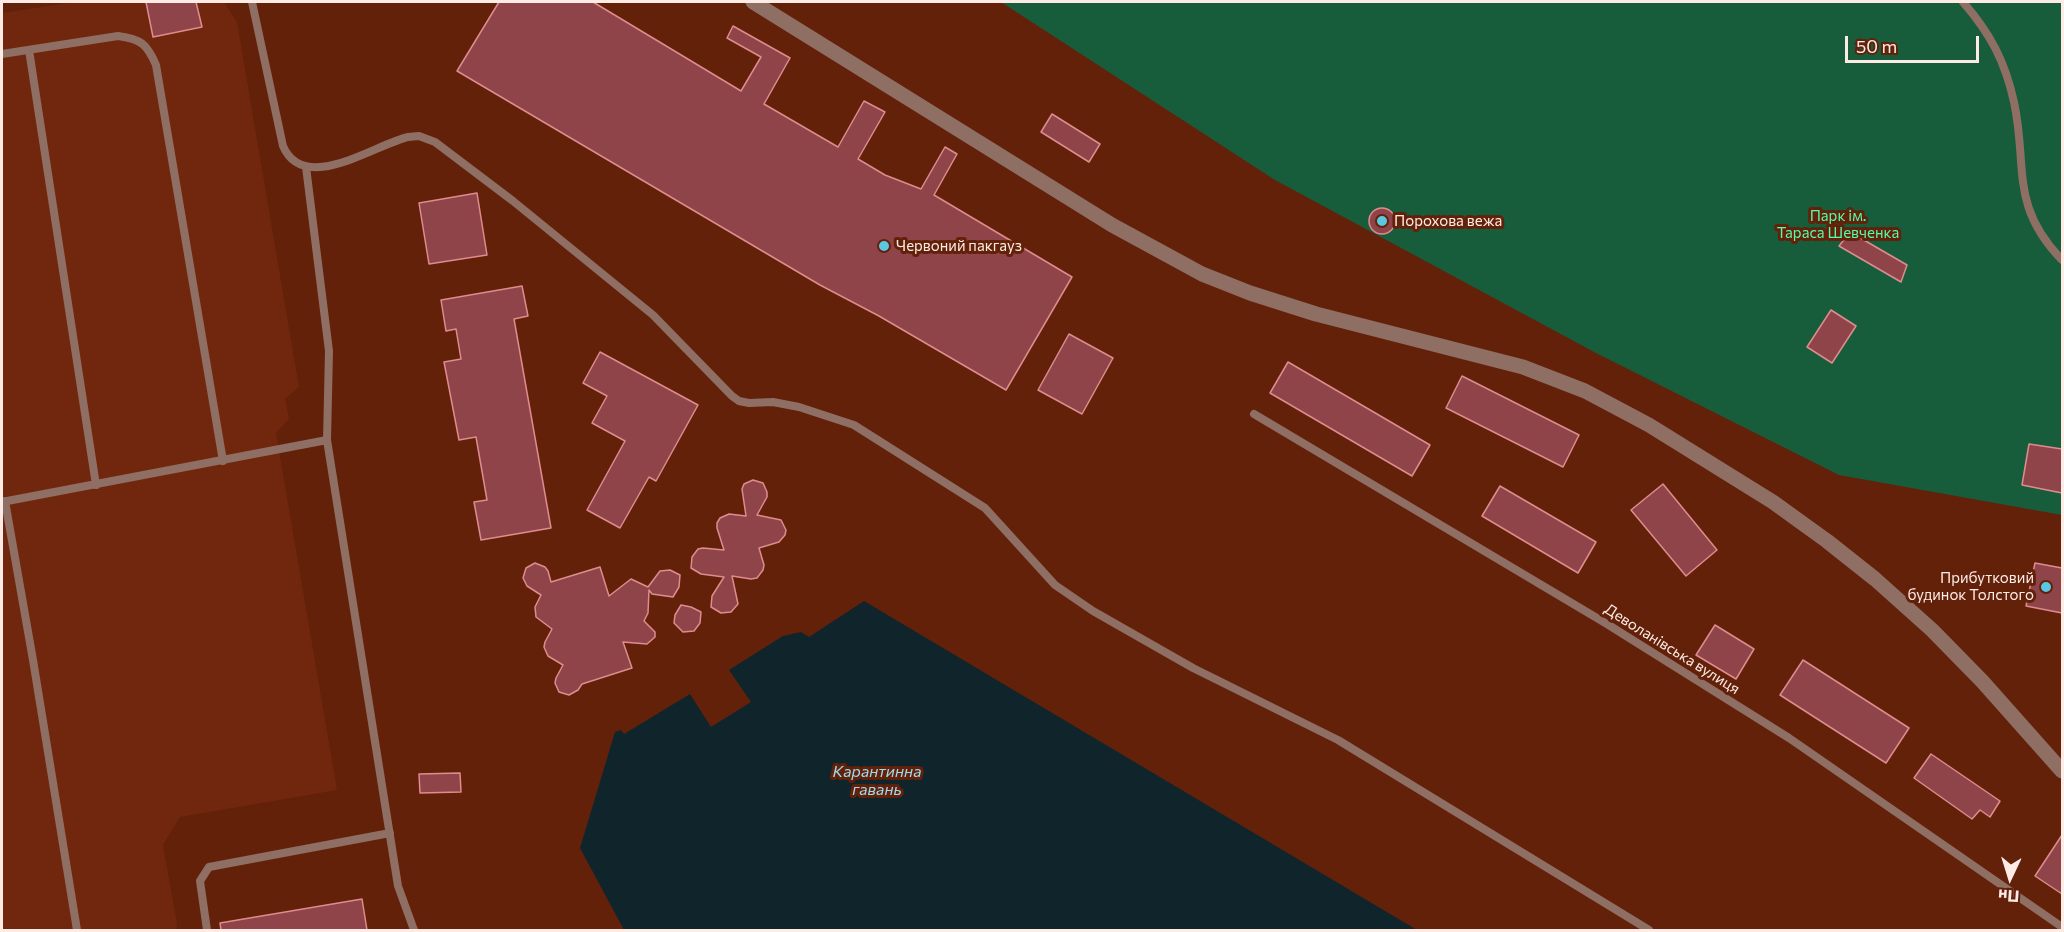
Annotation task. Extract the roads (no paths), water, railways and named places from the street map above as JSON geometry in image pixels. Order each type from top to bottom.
[{"type":"street","points":[[753,2],[1112,225],[1202,274],[1250,293],[1316,314],[1523,367],[1585,391],[1649,425],[1773,502],[1875,579],[1941,639],[2062,771]]},
{"type":"lane","points":[[252,2],[283,146],[290,159],[306,167],[320,167],[334,165],[408,137],[419,136],[435,142],[513,201],[653,315],[722,387],[739,401],[761,404],[774,402],[799,407],[854,425],[985,508],[1055,585],[1093,611],[1193,668],[1338,740],[1649,930]]},
{"type":"lane","points":[[1963,2],[1984,27],[2002,62],[2014,102],[2025,200],[2032,218],[2062,260]]},
{"type":"lane","points":[[2,54],[118,36],[135,38],[149,50],[156,65],[223,461]]},
{"type":"lane","points":[[29,50],[96,485]]},
{"type":"lane","points":[[306,167],[329,351],[327,440],[398,886],[414,930]]},
{"type":"lane","name":"Деволанівська вулиця","points":[[1254,414],[1607,624],[1789,738],[2062,927]]},
{"type":"lane","points":[[77,930],[3,502],[327,440]]},
{"type":"lane","points":[[207,930],[200,881],[209,867],[390,833]]},
{"type":"water","name":"Карантинна гавань","points":[[864,601],[1417,930],[624,930],[580,848],[615,732],[621,730],[624,734],[690,694],[711,727],[751,702],[729,670],[783,636],[801,632],[809,637]]},
{"type":"place","name":"Порохова вежа","points":[[1382,221]]},
{"type":"place","name":"Червоний пакгауз","points":[[884,246]]},
{"type":"place","name":"Прибутковий будинок Толстого","points":[[2046,587]]},
{"type":"park label","name":"Парк ім. Тараса Шевченка","points":[[1838,224]]}]
